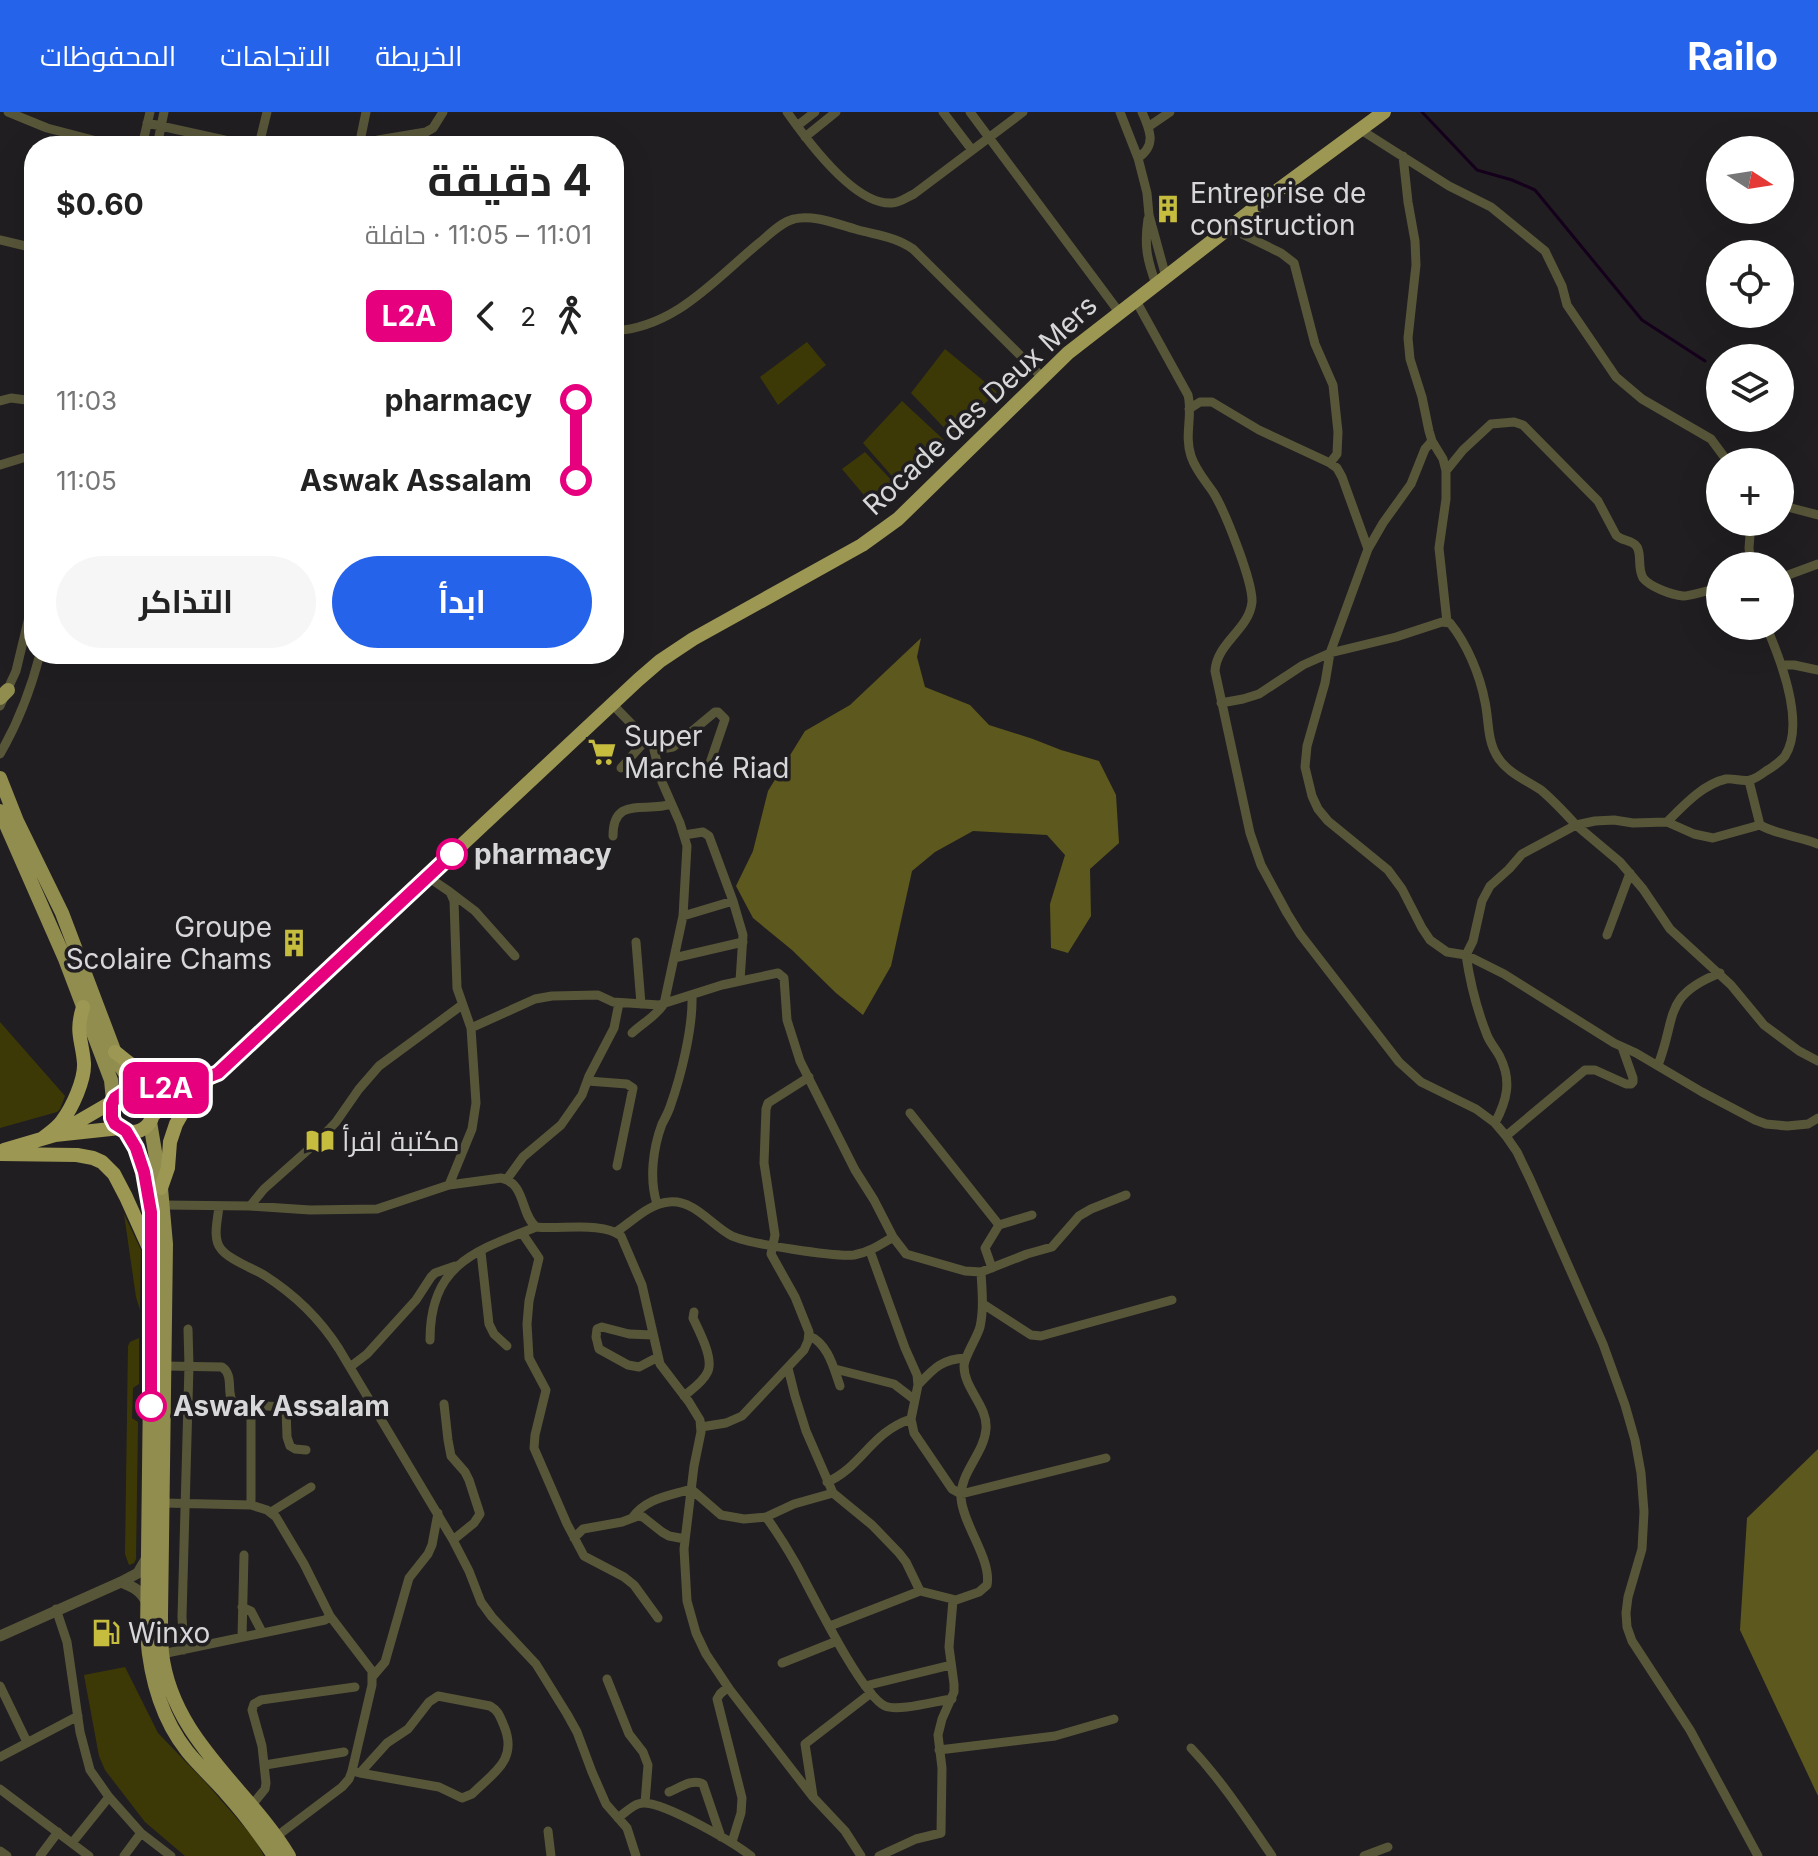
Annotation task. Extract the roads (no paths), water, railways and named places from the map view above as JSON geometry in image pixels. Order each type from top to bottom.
[{"type":"highway","name":"Rocade des Deux Mers","points":[[49,1137],[139,1130],[179,1095],[213,1077],[660,661],[693,639],[862,545],[898,519],[1068,353],[1384,112]]},
{"type":"highway","points":[[49,1137],[65,1118],[83,1079],[85,1067],[78,1026],[83,1007]]},
{"type":"highway","points":[[115,1052],[137,1068],[154,1074],[213,1077]]},
{"type":"highway","name":"Rocade des Deux Mers","points":[[0,1153],[49,1137],[127,1090],[193,1083],[213,1077]]},
{"type":"highway","points":[[161,1188],[176,1124],[213,1077]]},
{"type":"highway","points":[[139,1091],[151,1101],[151,1119]]},
{"type":"highway","points":[[113,1101],[112,1118],[123,1130]]},
{"type":"highway","points":[[0,1153],[77,1155],[102,1162],[122,1188],[153,1257]]},
{"type":"main road","points":[[0,778],[67,926],[115,1052],[126,1076],[139,1091]]},
{"type":"main road","points":[[0,811],[65,959],[111,1080],[113,1101]]},
{"type":"main road","points":[[151,1119],[164,1205],[166,1244],[162,1654],[173,1695],[194,1737],[277,1836],[289,1856]]},
{"type":"main road","points":[[123,1130],[136,1148],[149,1196],[153,1257],[148,1556],[149,1659],[153,1680],[168,1719],[186,1750],[256,1829],[274,1856]]},
{"type":"street","points":[[8,112],[47,128],[78,136]]},
{"type":"street","points":[[144,136],[150,112]]},
{"type":"street","points":[[159,136],[164,112]]},
{"type":"street","points":[[261,136],[267,112]]},
{"type":"street","points":[[362,136],[366,112]]},
{"type":"street","points":[[402,136],[433,128],[443,112]]},
{"type":"street","points":[[787,112],[805,137],[849,184],[864,195],[889,204],[914,194],[1023,112]]},
{"type":"street","points":[[797,126],[815,112]]},
{"type":"street","points":[[805,137],[836,112]]},
{"type":"street","points":[[943,112],[972,150]]},
{"type":"street","points":[[970,112],[1119,312]]},
{"type":"street","points":[[1120,112],[1138,158],[1147,193],[1147,259],[1161,281]]},
{"type":"street","points":[[1138,158],[1146,153],[1151,139],[1142,112]]},
{"type":"street","points":[[1148,127],[1170,112]]},
{"type":"street","points":[[147,123],[210,136]]},
{"type":"street","points":[[1361,130],[1449,186],[1491,207],[1545,251],[1562,286],[1567,305],[1616,377],[1642,399],[1711,439],[1718,448]]},
{"type":"street","points":[[1403,156],[1415,241],[1416,265],[1408,338],[1412,369],[1432,441],[1446,471],[1446,499],[1439,548],[1447,622]]},
{"type":"street","points":[[624,330],[641,328],[674,313],[776,229],[791,219],[806,217],[903,242],[1042,377]]},
{"type":"street","points":[[1234,224],[1240,233],[1281,253],[1294,263],[1315,344],[1333,385],[1338,432],[1337,454],[1330,463]]},
{"type":"street","points":[[0,240],[24,246]]},
{"type":"street","points":[[1135,299],[1184,387],[1189,402],[1187,433],[1191,455],[1223,514],[1252,596],[1247,618],[1217,658],[1215,671],[1256,851],[1270,883],[1300,934],[1388,1048],[1411,1074],[1428,1086],[1476,1109],[1495,1123],[1517,1152],[1603,1344],[1635,1440],[1644,1512],[1642,1549],[1628,1597],[1627,1627],[1632,1641],[1690,1730],[1758,1856]]},
{"type":"street","points":[[0,401],[24,400]]},
{"type":"street","points":[[1189,409],[1208,400],[1259,430],[1337,468],[1368,549]]},
{"type":"street","points":[[1446,471],[1491,424],[1514,422],[1523,425],[1598,501],[1616,535],[1635,544],[1641,574],[1651,585],[1681,596],[1706,590]]},
{"type":"street","points":[[1432,441],[1425,449],[1411,484],[1368,549],[1330,653],[1305,756],[1307,780],[1318,809],[1328,821],[1388,870],[1430,940],[1447,952],[1466,955],[1504,974],[1622,1047],[1766,1124],[1803,1125],[1818,1118]]},
{"type":"street","points":[[0,465],[24,458]]},
{"type":"street","points":[[1794,509],[1818,515]]},
{"type":"street","points":[[1794,573],[1818,564]]},
{"type":"street","points":[[1221,703],[1259,694],[1296,669],[1330,653],[1447,622],[1459,635],[1481,685],[1496,756],[1508,769],[1555,802],[1630,873],[1670,929],[1720,973],[1764,1025],[1818,1061]]},
{"type":"street","points":[[0,706],[16,671],[24,638]]},
{"type":"street","points":[[1667,822],[1700,792],[1718,781],[1729,778],[1749,781],[1783,758],[1792,738],[1790,700],[1782,665],[1772,640]]},
{"type":"street","points":[[0,754],[15,726],[38,664]]},
{"type":"street","points":[[1782,665],[1818,670]]},
{"type":"street","points":[[612,704],[650,743],[662,749],[673,747],[718,712],[725,719],[709,766]]},
{"type":"street","points":[[621,768],[650,743]]},
{"type":"street","points":[[632,1033],[656,1015],[664,1004],[683,916],[687,846],[650,743]]},
{"type":"street","points":[[1749,781],[1760,825],[1818,844]]},
{"type":"street","points":[[613,836],[613,825],[619,813],[627,808],[671,804]]},
{"type":"street","points":[[1495,1123],[1507,1093],[1507,1078],[1486,1033],[1466,955],[1473,941],[1482,901],[1490,886],[1522,854],[1576,825],[1614,820],[1667,822],[1694,834],[1713,838],[1760,825]]},
{"type":"street","points":[[684,835],[703,832],[709,836],[743,935],[740,981]]},
{"type":"street","points":[[1607,935],[1630,873]]},
{"type":"street","points":[[428,877],[475,911],[515,956]]},
{"type":"street","points":[[449,1185],[475,1117],[471,1028],[456,979],[455,908],[450,892]]},
{"type":"street","points":[[683,916],[733,901]]},
{"type":"street","points":[[636,942],[641,1004]]},
{"type":"street","points":[[674,958],[743,942]]},
{"type":"street","points":[[471,1028],[545,997],[598,995],[619,1003],[664,1004],[740,981],[774,973],[782,975],[789,1030],[800,1061],[893,1237],[900,1248],[911,1256],[965,1271],[981,1272],[1052,1247],[1079,1216],[1126,1195]]},
{"type":"street","points":[[1658,1065],[1672,1011],[1684,992],[1720,973]]},
{"type":"street","points":[[657,1204],[653,1168],[661,1126],[670,1108],[680,1071],[692,996]]},
{"type":"street","points":[[507,1179],[523,1157],[561,1125],[582,1095],[614,1028],[619,1003]]},
{"type":"street","points":[[250,1206],[336,1122],[379,1066],[462,1005]]},
{"type":"street","points":[[1506,1136],[1585,1070],[1595,1070],[1631,1084],[1633,1078],[1622,1047]]},
{"type":"street","points":[[701,1427],[726,1423],[742,1416],[805,1348],[809,1336],[799,1306],[771,1254],[775,1235],[764,1163],[766,1109],[770,1101],[809,1077]]},
{"type":"street","points":[[588,1081],[627,1084],[633,1088],[617,1166]]},
{"type":"street","points":[[910,1113],[999,1225]]},
{"type":"street","points":[[164,1205],[377,1209],[449,1185],[482,1179],[507,1179],[514,1184],[529,1220],[536,1227]]},
{"type":"street","points":[[616,1232],[657,1204],[673,1201],[685,1204],[733,1236],[774,1245],[848,1255],[870,1251],[893,1237]]},
{"type":"street","points":[[219,1206],[216,1240],[221,1251],[271,1279],[301,1303],[327,1331],[438,1513],[469,1571],[481,1602],[536,1664],[567,1714],[606,1804],[627,1828],[636,1856]]},
{"type":"street","points":[[992,1268],[985,1248],[999,1225],[1032,1215]]},
{"type":"street","points":[[350,1367],[367,1354],[416,1300],[435,1273],[536,1227],[616,1232],[623,1239],[642,1285],[663,1370],[696,1412],[701,1427],[685,1539],[686,1589],[691,1619],[706,1654],[728,1687],[813,1797],[845,1831],[861,1856]]},
{"type":"street","points":[[522,1233],[539,1258],[527,1324],[529,1358],[546,1390],[534,1448],[584,1556],[634,1585],[658,1618]]},
{"type":"street","points":[[870,1251],[917,1375],[911,1419],[914,1433],[952,1489],[961,1494],[1106,1458]]},
{"type":"street","points":[[481,1252],[489,1324],[494,1334],[507,1346]]},
{"type":"street","points":[[430,1340],[435,1299],[457,1265]]},
{"type":"street","points":[[830,1626],[920,1591],[956,1600],[979,1592],[989,1581],[966,1518],[961,1494],[986,1428],[983,1411],[964,1364],[978,1334],[983,1304],[981,1272]]},
{"type":"street","points":[[983,1304],[1031,1335],[1041,1336],[1172,1300]]},
{"type":"street","points":[[684,1396],[709,1369],[710,1360],[693,1318],[694,1312]]},
{"type":"street","points":[[653,1335],[629,1334],[602,1327],[597,1329],[596,1337],[599,1349],[628,1365],[639,1367],[658,1357]]},
{"type":"street","points":[[184,1650],[182,1617],[188,1329]]},
{"type":"street","points":[[809,1336],[822,1346],[835,1369],[840,1386]]},
{"type":"street","points":[[918,1385],[943,1362],[966,1358]]},
{"type":"street","points":[[165,1366],[218,1366],[229,1374],[231,1402],[236,1405],[298,1408]]},
{"type":"street","points":[[788,1368],[799,1411],[833,1493],[872,1525],[899,1553],[920,1591]]},
{"type":"street","points":[[835,1369],[894,1384],[915,1400]]},
{"type":"street","points":[[444,1404],[451,1456],[465,1472],[480,1514],[453,1540]]},
{"type":"street","points":[[251,1406],[251,1505]]},
{"type":"street","points":[[286,1407],[290,1446],[306,1450]]},
{"type":"street","points":[[827,1482],[839,1477],[875,1440],[899,1423],[911,1419]]},
{"type":"street","points":[[271,1512],[311,1487]]},
{"type":"street","points":[[632,1518],[639,1508],[653,1500],[691,1489]]},
{"type":"street","points":[[691,1489],[721,1515],[737,1519],[766,1517],[794,1504],[833,1493]]},
{"type":"street","points":[[163,1503],[251,1505],[276,1517],[330,1616],[373,1676],[356,1772]]},
{"type":"street","points":[[373,1676],[385,1662],[409,1578],[432,1545],[438,1513]]},
{"type":"street","points":[[574,1538],[583,1529],[643,1517],[669,1536],[685,1539]]},
{"type":"street","points":[[766,1517],[868,1690],[885,1706],[896,1708],[952,1699]]},
{"type":"street","points":[[242,1637],[244,1555]]},
{"type":"street","points":[[0,1636],[138,1573],[148,1556]]},
{"type":"street","points":[[121,1582],[137,1588],[148,1605]]},
{"type":"street","points":[[879,1856],[916,1839],[941,1833],[939,1729],[952,1699],[954,1684],[949,1647],[953,1600]]},
{"type":"street","points":[[242,1607],[251,1611],[262,1632]]},
{"type":"street","points":[[56,1609],[67,1642],[90,1770],[141,1833],[171,1856]]},
{"type":"street","points":[[162,1654],[325,1620],[330,1616]]},
{"type":"street","points":[[782,1663],[837,1641]]},
{"type":"street","points":[[813,1797],[805,1744],[868,1690],[951,1665]]},
{"type":"street","points":[[607,1679],[629,1734],[643,1752],[648,1765],[645,1803]]},
{"type":"street","points":[[0,1686],[27,1742]]},
{"type":"street","points":[[252,1805],[265,1789],[265,1765],[252,1710],[256,1702],[355,1687]]},
{"type":"street","points":[[728,1687],[720,1694],[718,1705],[742,1798],[732,1842]]},
{"type":"street","points":[[277,1836],[342,1787],[356,1772],[387,1743],[408,1729],[429,1702],[438,1696],[496,1709],[508,1735],[510,1747],[506,1758],[467,1797],[462,1798],[439,1787],[356,1772]]},
{"type":"street","points":[[0,1757],[78,1716]]},
{"type":"street","points":[[939,1750],[1055,1736],[1114,1719]]},
{"type":"street","points":[[1191,1748],[1211,1769],[1272,1856]]},
{"type":"street","points":[[265,1765],[344,1752]]},
{"type":"street","points":[[669,1792],[695,1781],[703,1784],[721,1837]]},
{"type":"street","points":[[0,1789],[89,1856]]},
{"type":"street","points":[[72,1843],[109,1797]]},
{"type":"street","points":[[618,1818],[636,1804],[645,1803],[691,1821],[732,1842],[751,1856]]},
{"type":"street","points":[[548,1831],[551,1856]]},
{"type":"street","points":[[40,1856],[58,1832]]},
{"type":"street","points":[[124,1856],[141,1833]]},
{"type":"street","points":[[1364,1856],[1388,1847]]},
{"type":"street","points":[[0,1851],[7,1856]]},
{"type":"waterway","points":[[1422,112],[1477,170],[1535,190],[1642,320],[1705,361]]},
{"type":"place","name":"Entreprise de construction","points":[[1168,209]]},
{"type":"place","name":"Super Marché Riad","points":[[602,752]]},
{"type":"place","name":"pharmacy","points":[[452,854]]},
{"type":"place","name":"Groupe Scolaire Chams","points":[[294,943]]},
{"type":"place","name":"مكتبة اقرأ","points":[[320,1141]]},
{"type":"place","name":"Aswak Assalam","points":[[151,1406]]},
{"type":"place","name":"Winxo","points":[[106,1633]]}]
